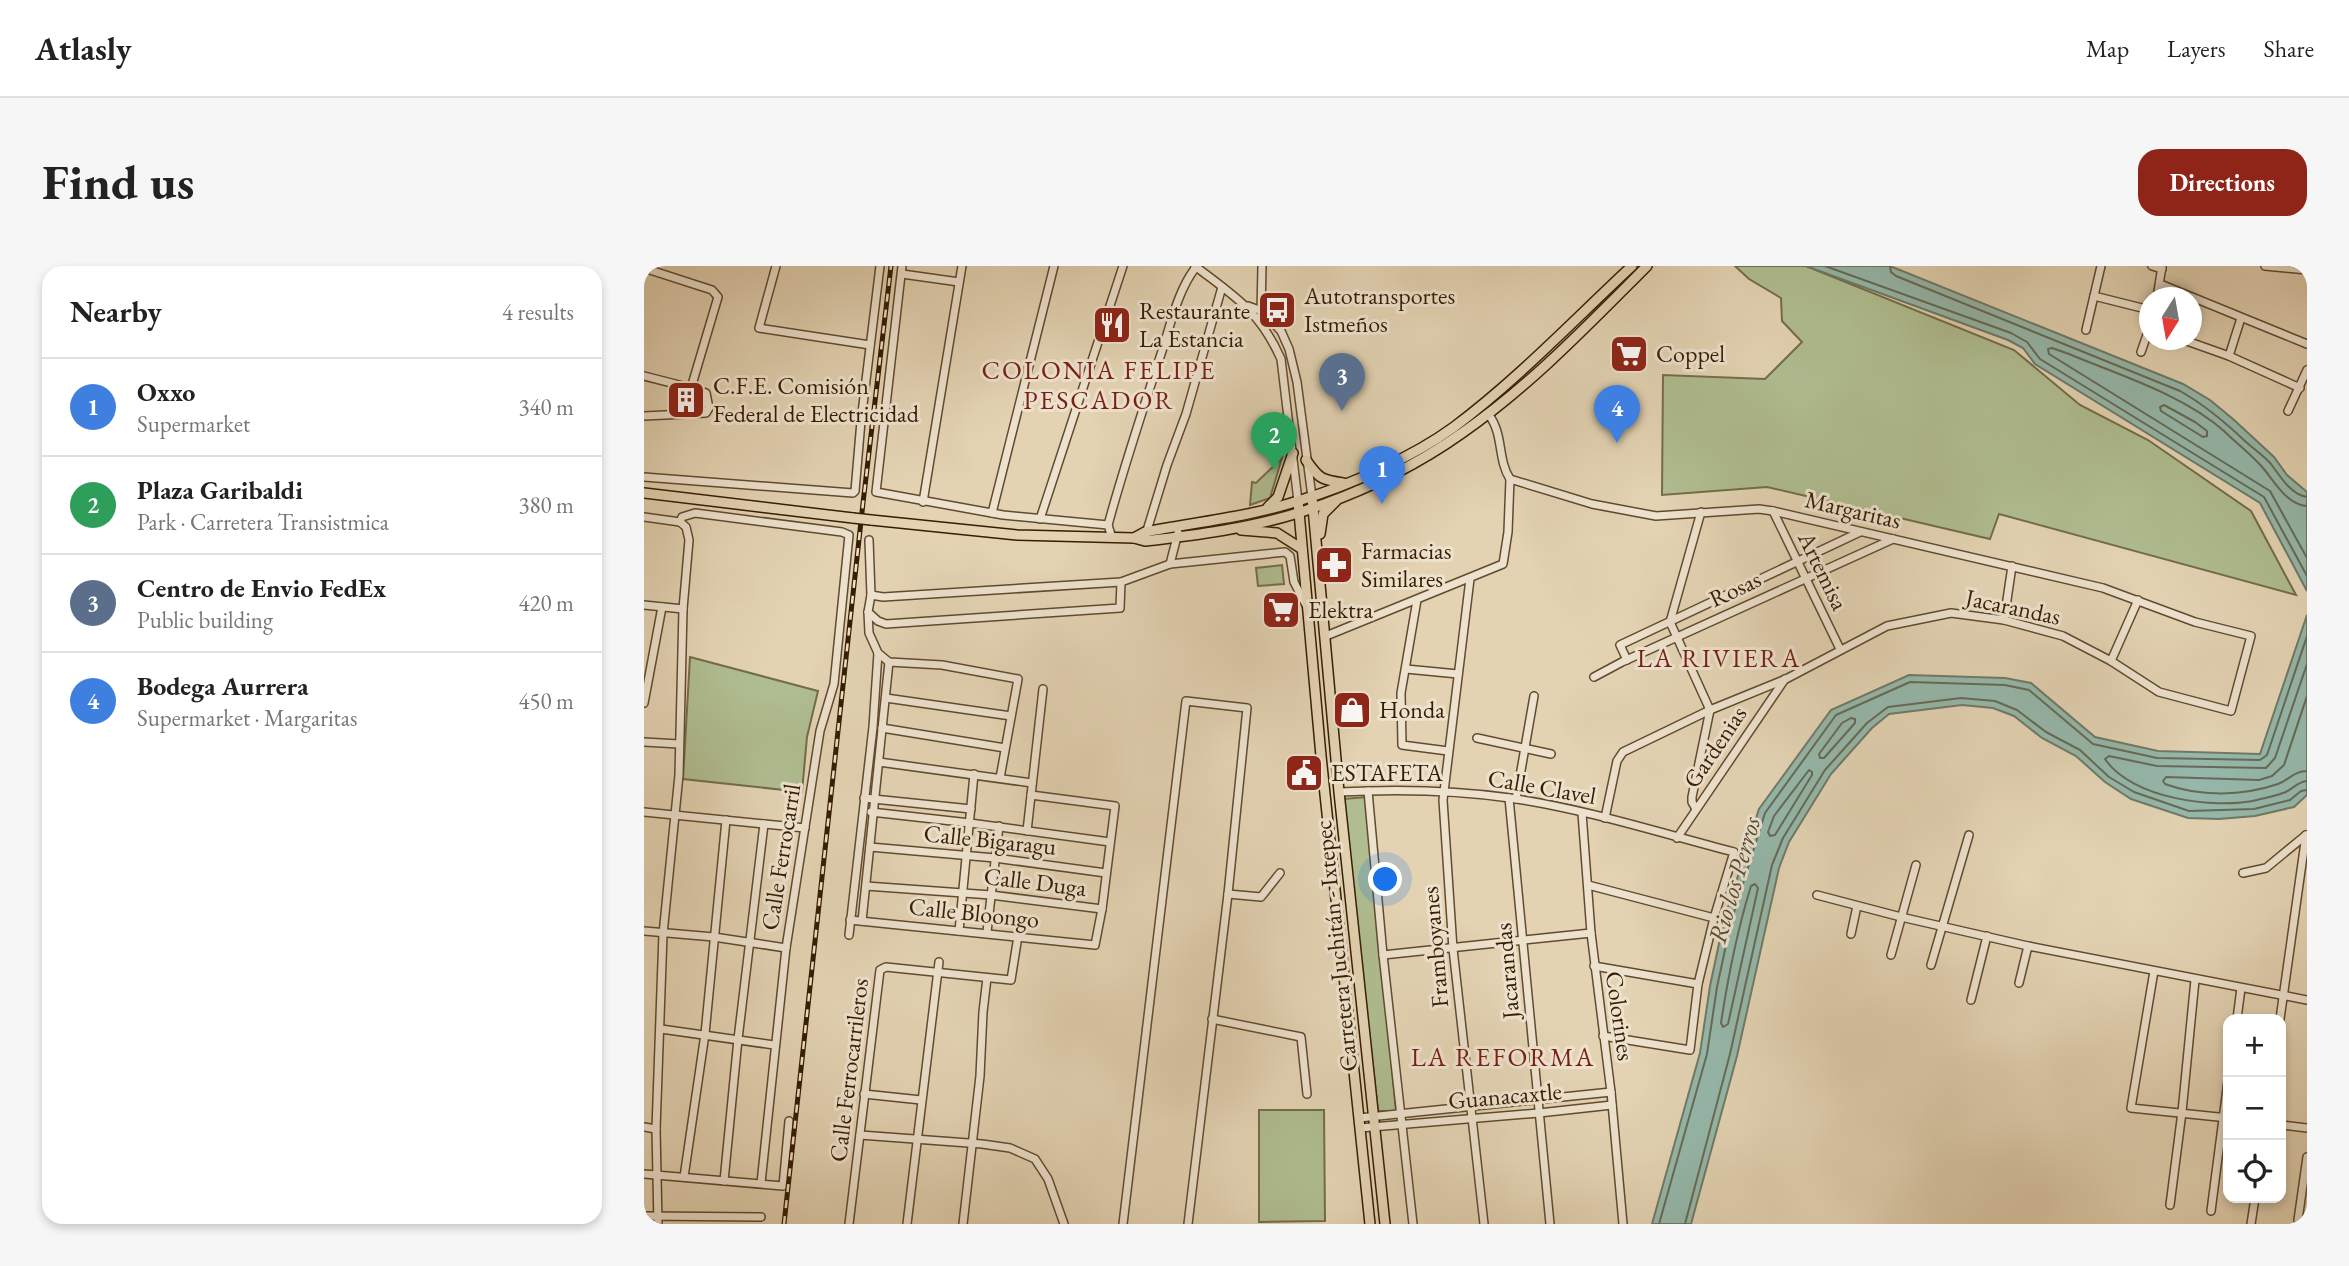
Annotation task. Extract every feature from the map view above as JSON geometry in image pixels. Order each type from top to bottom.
[{"type":"main road","points":[[1145,537],[1178,526],[1298,502],[1371,473],[1454,428],[1632,266]]},
{"type":"main road","points":[[644,493],[1017,535],[1083,538],[1178,537],[1232,529],[1313,508],[1414,463],[1462,433],[1531,379],[1647,266]]},
{"type":"main road","points":[[1265,510],[1278,497],[1293,453]]},
{"type":"main road","points":[[1307,460],[1316,475],[1324,480],[1345,484]]},
{"type":"main road","points":[[1318,546],[1323,514],[1341,496]]},
{"type":"main road","name":"Carretera Juchitán - Ixtepec","points":[[1312,497],[1339,792],[1385,1224]]},
{"type":"main road","name":"Carretera Juchitán - Ixtepec","points":[[1298,502],[1322,769],[1370,1224]]},
{"type":"main road","points":[[1232,529],[1277,533],[1303,550]]},
{"type":"street","points":[[776,266],[759,328],[870,345]]},
{"type":"street","points":[[644,477],[850,494],[855,491],[880,266]]},
{"type":"street","points":[[923,502],[961,266]]},
{"type":"street","points":[[992,513],[1054,266]]},
{"type":"street","points":[[1040,519],[1123,266]]},
{"type":"street","points":[[1112,538],[1108,525],[1128,455],[1186,279],[1196,266],[1281,331],[1294,365],[1312,497]]},
{"type":"street","points":[[1262,266],[1260,315],[1281,359],[1298,502]]},
{"type":"street","points":[[2086,330],[2101,266]]},
{"type":"street","points":[[2151,266],[2162,267],[2159,287]]},
{"type":"street","points":[[2265,266],[2307,270]]},
{"type":"street","points":[[644,268],[717,293],[691,388]]},
{"type":"street","points":[[959,282],[902,270],[874,488],[879,494],[992,513],[1108,525]]},
{"type":"street","points":[[2160,284],[2307,344]]},
{"type":"street","points":[[1145,537],[1186,414],[1222,287]]},
{"type":"street","points":[[2094,296],[2139,307]]},
{"type":"street","points":[[2229,356],[2241,318]]},
{"type":"street","points":[[2202,346],[2300,388]]},
{"type":"street","points":[[2288,411],[2307,370]]},
{"type":"street","points":[[644,376],[706,393],[709,408],[706,413],[644,416]]},
{"type":"street","points":[[1326,636],[1504,563],[1510,479],[1505,471],[1495,422],[1488,414]]},
{"type":"street","name":"Margaritas","points":[[1510,479],[1592,504],[1656,516],[1759,509],[1773,511],[2103,588],[2195,622],[2251,636]]},
{"type":"street","name":"Artemisa","points":[[1773,511],[1840,649]]},
{"type":"street","points":[[1696,808],[1692,797],[1710,710],[1670,622],[1701,512]]},
{"type":"street","name":"Calle Ferrocarril","points":[[680,522],[682,517],[695,513],[842,532],[849,536],[834,684],[820,731],[786,947],[761,1183]]},
{"type":"street","points":[[644,517],[680,522],[686,527],[689,540],[683,609],[679,775],[663,934],[656,1129],[658,1220]]},
{"type":"street","points":[[1170,564],[1178,537],[1178,526]]},
{"type":"street","name":"Rosas","points":[[1627,660],[1620,645],[1861,531]]},
{"type":"street","name":"Rosas","points":[[1594,677],[1893,538]]},
{"type":"street","points":[[869,540],[872,596],[868,612],[871,641],[878,653],[889,662],[942,665],[1018,679],[1000,778]]},
{"type":"street","points":[[872,596],[1121,582],[1170,564],[1285,552],[1290,556],[1294,582],[1308,609],[1323,607]]},
{"type":"street","points":[[2004,620],[2012,566]]},
{"type":"street","name":"Framboyanes","points":[[1470,579],[1443,790],[1453,949],[1485,1224]]},
{"type":"street","points":[[868,612],[877,621],[886,624],[1120,608],[1121,582]]},
{"type":"street","points":[[1417,600],[1401,693],[1402,745],[1448,751]]},
{"type":"street","points":[[2111,661],[2138,600]]},
{"type":"street","points":[[644,605],[683,609]]},
{"type":"street","points":[[644,703],[647,669],[662,607]]},
{"type":"street","name":"Jacarandas","points":[[1605,818],[1620,755],[1710,710],[1786,678],[1887,626],[1951,613],[2004,620],[2063,636],[2111,661],[2159,692],[2231,711],[2251,636]]},
{"type":"street","points":[[849,935],[873,727],[878,653]]},
{"type":"street","points":[[862,921],[889,662]]},
{"type":"street","points":[[1406,669],[1458,674]]},
{"type":"street","name":"Gardenias","points":[[1677,838],[1786,678]]},
{"type":"street","points":[[1027,831],[1043,689]]},
{"type":"street","name":"Jacarandas","points":[[1534,696],[1513,799],[1550,1224]]},
{"type":"street","points":[[886,698],[1011,716]]},
{"type":"street","points":[[1128,1224],[1122,1224],[1186,701],[1247,708],[1228,894],[1188,1224]]},
{"type":"street","points":[[873,727],[1005,748]]},
{"type":"street","points":[[1477,738],[1551,754]]},
{"type":"street","points":[[644,742],[679,744]]},
{"type":"street","points":[[879,762],[1032,783]]},
{"type":"street","points":[[959,931],[974,774]]},
{"type":"street","name":"Calle Clavel","points":[[1339,792],[1443,790],[1513,799],[1605,818],[1734,852],[1714,918]]},
{"type":"street","points":[[1368,791],[1413,1224]]},
{"type":"street","points":[[1031,795],[1115,806],[1102,909]]},
{"type":"street","points":[[864,797],[971,809]]},
{"type":"street","points":[[863,812],[999,826],[1110,842]]},
{"type":"street","points":[[644,813],[805,828]]},
{"type":"street","name":"Colorines","points":[[1582,813],[1594,966],[1611,1092],[1623,1224]]},
{"type":"street","points":[[684,1177],[705,1034],[726,820]]},
{"type":"street","points":[[724,1181],[764,824]]},
{"type":"street","points":[[987,932],[999,826]]},
{"type":"street","points":[[1931,965],[1969,835]]},
{"type":"street","points":[[2243,873],[2266,868],[2306,835]]},
{"type":"street","points":[[2281,1014],[2306,835]]},
{"type":"street","name":"Calle Bigaragu","points":[[870,847],[995,858],[1106,873]]},
{"type":"street","points":[[1891,955],[1916,865]]},
{"type":"street","points":[[1228,894],[1261,897],[1280,873]]},
{"type":"street","points":[[1588,885],[1714,918],[1698,984],[1690,1050],[1603,1035]]},
{"type":"street","name":"Calle Duga","points":[[866,886],[963,892],[1102,909]]},
{"type":"street","points":[[1817,895],[2028,946],[2307,1000]]},
{"type":"street","points":[[1851,934],[1857,906]]},
{"type":"street","name":"Calle Bloongo","points":[[850,920],[1095,944],[1102,909]]},
{"type":"street","points":[[644,931],[786,947]]},
{"type":"street","points":[[1383,955],[1591,933]]},
{"type":"street","name":"Calle Ferrocarrileros","points":[[849,1224],[880,970],[886,967],[1011,980],[1018,936]]},
{"type":"street","points":[[1971,1000],[1987,936]]},
{"type":"street","points":[[2020,983],[2028,946]]},
{"type":"street","points":[[907,1224],[939,962]]},
{"type":"street","points":[[1594,966],[1698,984]]},
{"type":"street","points":[[2154,971],[2131,1108],[2223,1118]]},
{"type":"street","points":[[963,1224],[974,1143],[987,978]]},
{"type":"street","points":[[2170,1205],[2195,980]]},
{"type":"street","points":[[2238,1014],[2241,989]]},
{"type":"street","points":[[1212,1019],[1301,1037],[1307,1094]]},
{"type":"street","points":[[660,1029],[774,1045]]},
{"type":"street","name":"Guanacaxtle","points":[[1374,1121],[1401,1114],[1471,1105],[1611,1092]]},
{"type":"street","points":[[864,1094],[921,1100]]},
{"type":"street","name":"Guanacaxtle","points":[[1374,1121],[1402,1125],[1612,1105]]},
{"type":"street","points":[[644,1174],[783,1186],[789,1121]]},
{"type":"street","points":[[1359,1123],[1374,1121]]},
{"type":"street","points":[[2286,1126],[2307,1128]]},
{"type":"street","points":[[644,1127],[656,1129]]},
{"type":"street","points":[[860,1135],[1010,1148],[1035,1159],[1048,1179],[1064,1224]]},
{"type":"street","points":[[2211,1210],[2223,1136]]},
{"type":"street","points":[[2298,1220],[2307,1157]]},
{"type":"street","points":[[2250,1224],[2254,1203]]},
{"type":"street","points":[[644,1216],[658,1220],[761,1217]]},
{"type":"green space","points":[[1735,266],[1806,266],[2014,350],[2080,405],[2148,440],[2251,511],[2296,595],[1999,514],[1990,539],[1767,487],[1662,495],[1663,375],[1765,379],[1802,342],[1782,321],[1781,298],[1749,279]]},
{"type":"green space","points":[[1282,458],[1270,498],[1250,505],[1252,482],[1256,483]]},
{"type":"green space","points":[[1282,565],[1284,584],[1258,586],[1256,568]]},
{"type":"green space","points":[[690,657],[818,691],[807,737],[802,792],[683,779]]},
{"type":"green space","points":[[1367,797],[1396,1111],[1378,1111],[1343,799]]},
{"type":"green space","points":[[1259,1110],[1324,1110],[1325,1221],[1259,1222]]},
{"type":"water","points":[[1806,266],[1890,266],[2183,384],[2210,400],[2274,457],[2287,475],[2307,492],[2307,591],[2260,503],[2035,364],[2023,348],[2008,340]]},
{"type":"water","points":[[2307,615],[2307,795],[2294,807],[2255,816],[2188,818],[2131,799],[2105,782],[2076,756],[2042,738],[2014,716],[1993,708],[1962,705],[1889,714],[1872,728],[1831,774],[1789,842],[1779,868],[1737,1056],[1691,1224],[1652,1224],[1700,1053],[1724,920],[1759,809],[1831,710],[1909,675],[2005,678],[2031,683],[2095,737],[2158,751],[2260,754]]},
{"type":"railway","points":[[784,1224],[891,266]]},
{"type":"place","name":"Autotransportes Istmeños","points":[[1277,310]]},
{"type":"place","name":"Restaurante La Estancia","points":[[1112,325]]},
{"type":"place","name":"Coppel","points":[[1629,354]]},
{"type":"place","name":"C.F.E. Comisión Federal de Electricidad","points":[[686,400]]},
{"type":"place","name":"Centro de Envio FedEx","points":[[1342,411]]},
{"type":"place","name":"Bodega Aurrera","points":[[1617,443]]},
{"type":"place","name":"Plaza Garibaldi","points":[[1274,470]]},
{"type":"place","name":"Oxxo","points":[[1382,504]]},
{"type":"place","name":"Farmacias Similares","points":[[1334,565]]},
{"type":"place","name":"Elektra","points":[[1281,610]]},
{"type":"place","name":"Honda","points":[[1352,710]]},
{"type":"place","name":"ESTAFETA","points":[[1304,773]]},
{"type":"district","name":"COLONIA FELIPE PESCADOR","points":[[1099,385]]},
{"type":"district","name":"LA RIVIERA","points":[[1719,658]]},
{"type":"district","name":"LA REFORMA","points":[[1503,1057]]},
{"type":"water label","name":"Rio los Perros","points":[[1734,880]]}]
